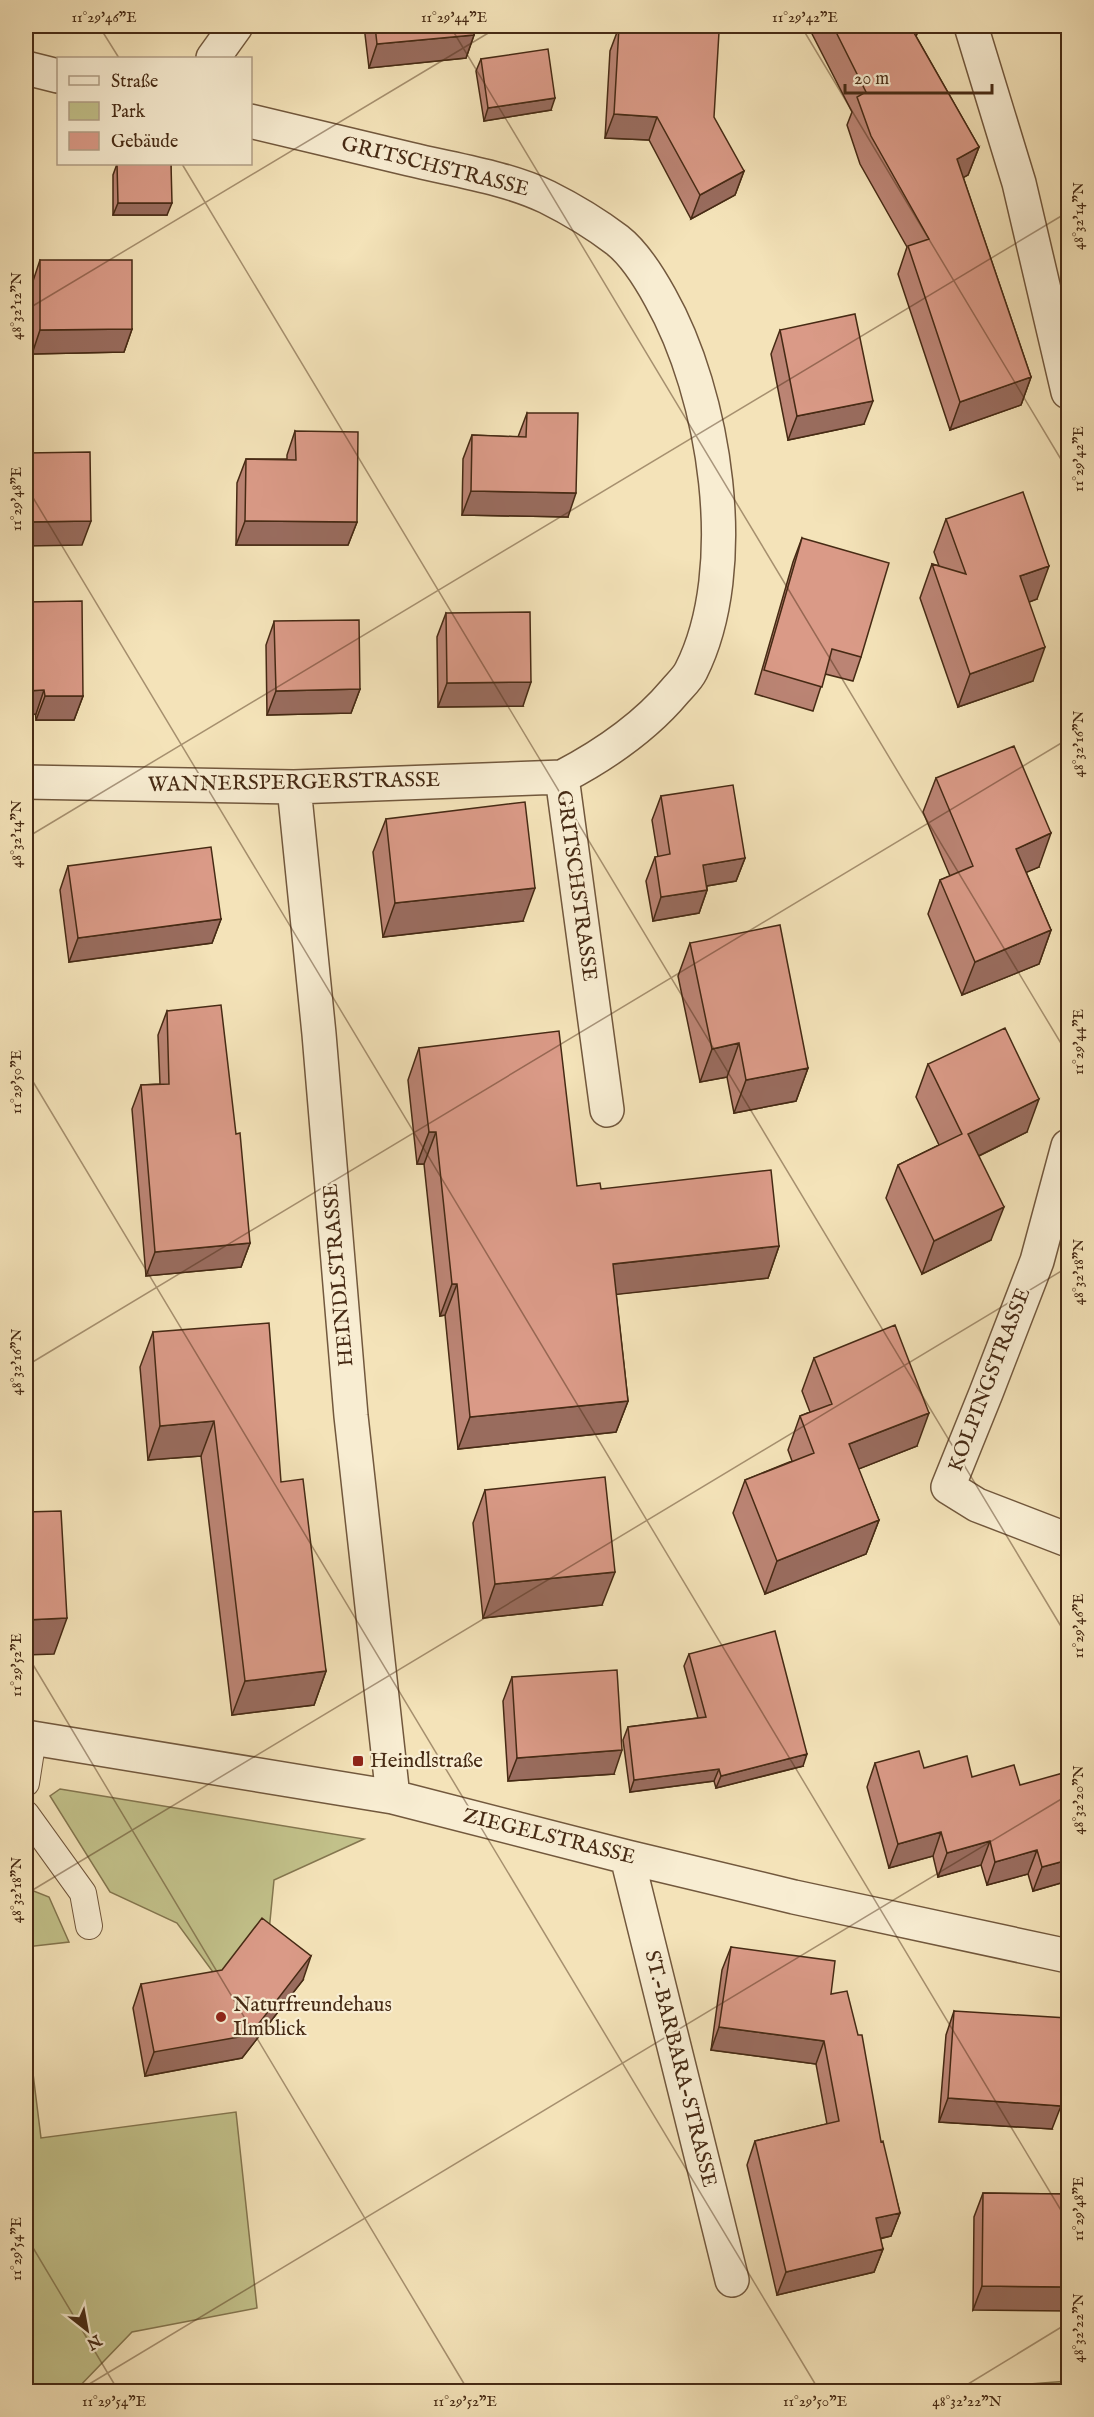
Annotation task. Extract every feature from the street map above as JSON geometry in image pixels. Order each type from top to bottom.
[{"type":"street","points":[[214,57],[236,26]]},
{"type":"street","points":[[971,26],[1019,183],[1068,392]]},
{"type":"street","points":[[26,68],[57,76]]},
{"type":"street","name":"GRITSCHSTRASSE","points":[[252,121],[503,182],[546,196],[619,242],[646,273],[676,326],[695,377],[716,486],[718,542],[714,593],[705,637],[690,674],[660,709],[628,736],[589,763],[562,777],[607,1110]]},
{"type":"street","name":"WANNERSPERGERSTRASSE","points":[[26,782],[294,787],[562,777]]},
{"type":"street","name":"HEINDLSTRASSE","points":[[294,787],[319,1034],[351,1416],[393,1797]]},
{"type":"street","name":"KOLPINGSTRASSE","points":[[1068,1146],[1036,1261],[948,1487],[977,1505],[1068,1540]]},
{"type":"street","name":"ZIEGELSTRASSE","points":[[29,1738],[393,1797],[794,1897],[1068,1956]]},
{"type":"street","name":"ST.-BARBARA-STRASSE","points":[[627,1857],[732,2280]]},
{"type":"lane","points":[[26,1783],[29,1738]]},
{"type":"lane","points":[[26,1814],[83,1893],[90,1926]]},
{"type":"green space","points":[[60,1789],[364,1839],[274,1880],[267,1952],[221,1983],[177,1923],[110,1892],[50,1796]]},
{"type":"green space","points":[[26,1888],[49,1897],[69,1942],[26,1947]]},
{"type":"green space","points":[[26,2017],[41,2138],[236,2112],[257,2308],[132,2332],[75,2391],[26,2391]]},
{"type":"green space","points":[[1068,2381],[1068,2391],[938,2391]]},
{"type":"building","points":[[375,26],[473,26],[474,35],[377,44]]},
{"type":"building","points":[[833,26],[910,26],[979,147],[957,159],[1031,377],[960,402],[908,246],[929,239],[871,136],[857,97],[866,92]]},
{"type":"building","points":[[619,27],[719,32],[714,117],[744,171],[700,195],[657,117],[614,114]]},
{"type":"building","points":[[548,49],[555,98],[488,108],[481,59]]},
{"type":"building","points":[[117,165],[171,165],[172,203],[118,203]]},
{"type":"building","points":[[40,260],[132,260],[132,329],[40,330]]},
{"type":"building","points":[[855,314],[873,401],[797,416],[780,330]]},
{"type":"building","points":[[527,413],[578,413],[576,493],[471,491],[472,435],[526,437]]},
{"type":"building","points":[[295,431],[358,432],[357,522],[245,521],[246,459],[296,460]]},
{"type":"building","points":[[90,452],[91,521],[26,522],[26,453]]},
{"type":"building","points":[[1023,492],[1049,566],[1020,576],[1045,647],[970,674],[932,564],[966,574],[946,519]]},
{"type":"building","points":[[802,538],[889,563],[861,657],[832,649],[822,687],[764,670]]},
{"type":"building","points":[[82,601],[83,696],[45,696],[44,690],[26,691],[26,602]]},
{"type":"building","points":[[530,612],[531,682],[447,683],[446,613]]},
{"type":"building","points":[[359,620],[360,689],[276,691],[274,621]]},
{"type":"building","points":[[1014,746],[1051,833],[1016,849],[1051,930],[975,962],[940,880],[973,866],[936,778]]},
{"type":"building","points":[[733,785],[745,858],[703,865],[707,890],[661,897],[655,857],[670,854],[661,796]]},
{"type":"building","points":[[525,802],[535,888],[395,903],[386,819]]},
{"type":"building","points":[[211,847],[221,919],[78,938],[68,866]]},
{"type":"building","points":[[780,925],[808,1068],[746,1080],[739,1043],[712,1049],[690,943]]},
{"type":"building","points":[[221,1005],[236,1134],[240,1133],[250,1243],[155,1252],[141,1085],[169,1084],[167,1011]]},
{"type":"building","points":[[1005,1028],[1039,1099],[968,1134],[1004,1207],[934,1241],[898,1165],[962,1134],[928,1064]]},
{"type":"building","points":[[559,1031],[577,1186],[600,1183],[601,1189],[771,1170],[779,1246],[613,1264],[628,1401],[470,1417],[457,1284],[452,1284],[436,1132],[429,1132],[419,1048]]},
{"type":"building","points":[[269,1323],[281,1482],[303,1479],[326,1671],[245,1681],[214,1421],[160,1426],[153,1332]]},
{"type":"building","points":[[895,1325],[929,1413],[849,1444],[879,1520],[777,1561],[745,1480],[814,1453],[800,1416],[832,1404],[814,1358]]},
{"type":"building","points":[[605,1477],[615,1572],[495,1584],[485,1490]]},
{"type":"building","points":[[61,1511],[67,1618],[26,1620],[26,1512]]},
{"type":"building","points":[[775,1631],[807,1754],[721,1776],[719,1769],[634,1780],[628,1727],[706,1717],[689,1654]]},
{"type":"building","points":[[617,1670],[622,1750],[517,1758],[512,1677]]},
{"type":"building","points":[[919,1751],[924,1768],[967,1756],[972,1777],[1014,1765],[1020,1785],[1063,1773],[1068,1793],[1068,1860],[1042,1867],[1037,1850],[995,1862],[990,1841],[947,1853],[941,1832],[898,1844],[875,1763]]},
{"type":"building","points":[[262,1918],[311,1956],[250,2035],[154,2052],[141,1984],[222,1970]]},
{"type":"building","points":[[731,1947],[835,1961],[831,1994],[847,1991],[858,2035],[862,2035],[881,2142],[883,2141],[900,2213],[876,2218],[883,2249],[786,2272],[755,2141],[839,2121],[824,2041],[719,2027]]},
{"type":"building","points":[[954,2011],[1067,2018],[1061,2106],[948,2098]]},
{"type":"building","points":[[983,2193],[1068,2194],[1068,2287],[982,2286]]},
{"type":"place","name":"Heindlstraße","points":[[358,1761]]},
{"type":"place","name":"Naturfreundehaus Ilmblick","points":[[221,2017]]}]
